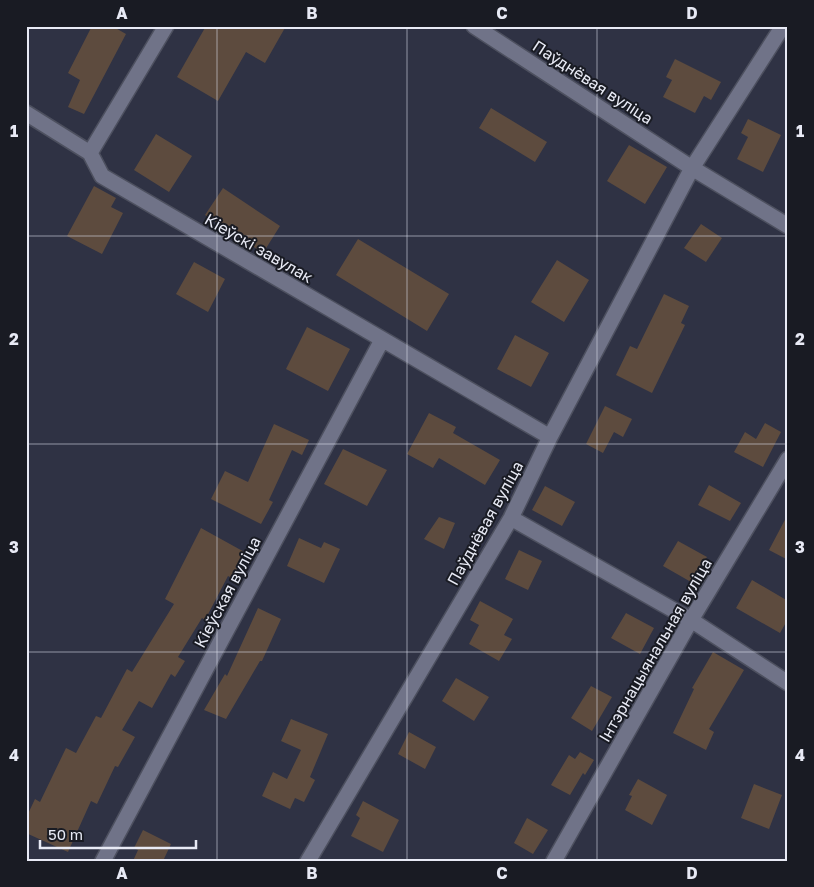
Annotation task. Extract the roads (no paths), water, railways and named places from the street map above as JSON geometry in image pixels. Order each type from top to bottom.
[{"type":"street","points":[[26,113],[90,153],[166,26]]},
{"type":"street","name":"Паўднёвая вуліца","points":[[474,26],[692,168]]},
{"type":"street","name":"Паўднёвая вуліца","points":[[308,861],[511,518],[550,437],[692,168],[783,26]]},
{"type":"street","name":"Кіеўскі завулак","points":[[90,153],[102,176],[550,437]]},
{"type":"street","points":[[692,168],[788,226]]},
{"type":"street","name":"Кіеўская вуліца","points":[[103,861],[382,340]]},
{"type":"street","name":"Інтэрнацыянальная вуліца","points":[[554,861],[691,620],[788,459]]},
{"type":"street","points":[[511,518],[691,620],[788,683]]}]
